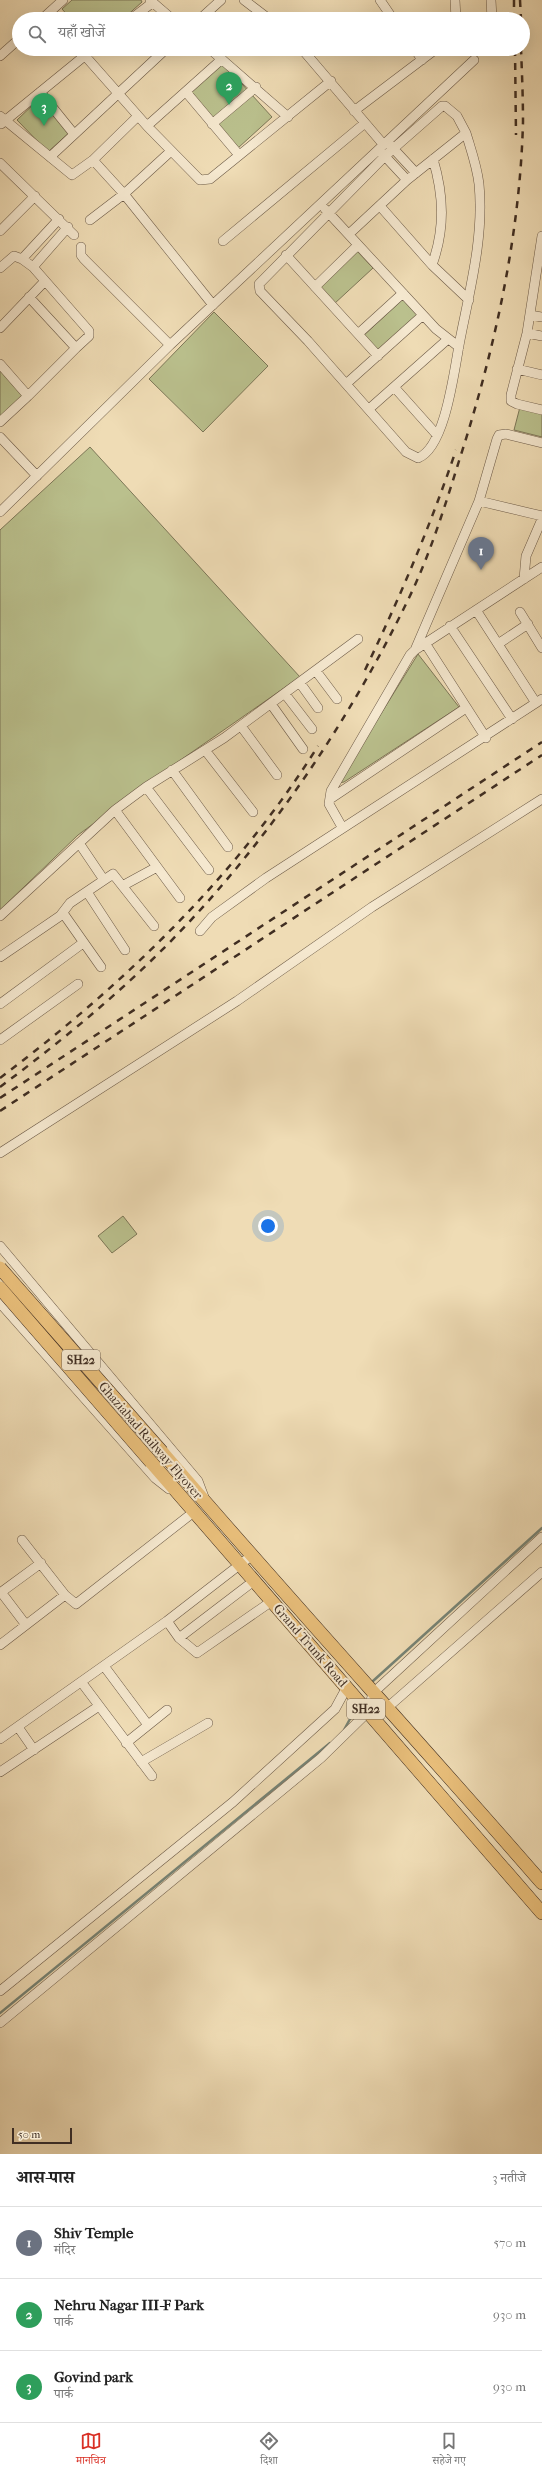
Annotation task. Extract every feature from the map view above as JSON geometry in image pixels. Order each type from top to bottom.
[{"type":"highway","name":"Ghaziabad Railway Flyover","points":[[0,1268],[206,1504]]},
{"type":"highway","name":"Ghaziabad Railway Flyover","points":[[0,1288],[192,1508]]},
{"type":"highway","name":"Grand Trunk Road","points":[[206,1504],[246,1560],[255,1580],[272,1601],[542,1913]]},
{"type":"highway","name":"Grand Trunk Road","points":[[192,1508],[246,1560],[373,1693],[542,1883]]},
{"type":"highway","points":[[489,1852],[504,1839]]},
{"type":"street","points":[[52,12],[63,0]]},
{"type":"street","points":[[208,12],[221,0]]},
{"type":"street","points":[[244,0],[260,12]]},
{"type":"street","points":[[380,0],[389,12]]},
{"type":"street","points":[[455,0],[456,12]]},
{"type":"street","points":[[491,0],[492,12]]},
{"type":"street","points":[[139,12],[151,1],[164,12]]},
{"type":"street","points":[[0,56],[12,45]]},
{"type":"street","points":[[78,56],[40,92],[2,120],[72,175],[94,160],[138,116]]},
{"type":"street","points":[[86,56],[147,126],[200,180],[210,179],[331,81]]},
{"type":"street","points":[[50,157],[158,56]]},
{"type":"street","points":[[218,56],[256,87],[288,117]]},
{"type":"street","points":[[308,56],[331,81],[382,145],[385,156],[408,180]]},
{"type":"street","points":[[419,56],[422,60]]},
{"type":"street","points":[[354,111],[427,56]]},
{"type":"street","points":[[147,126],[222,59]]},
{"type":"street","points":[[0,512],[170,345],[474,60]]},
{"type":"street","points":[[212,124],[256,87]]},
{"type":"street","points":[[40,92],[74,134]]},
{"type":"street","points":[[186,92],[239,155]]},
{"type":"street","points":[[442,106],[445,106],[457,116],[466,133],[476,166],[479,199],[477,243],[469,300],[447,404],[437,435],[423,456],[418,458],[410,456],[258,288],[262,279],[328,212],[385,156],[442,106]]},
{"type":"street","points":[[223,241],[364,123]]},
{"type":"street","points":[[349,234],[416,173],[466,133]]},
{"type":"street","points":[[382,145],[393,149],[416,173]]},
{"type":"street","points":[[90,220],[124,194],[171,151]]},
{"type":"street","points":[[432,265],[441,237],[442,225],[442,194],[433,159]]},
{"type":"street","points":[[94,160],[124,194],[213,305]]},
{"type":"street","points":[[1,166],[60,219],[71,231],[33,267]]},
{"type":"street","points":[[0,231],[35,196]]},
{"type":"street","points":[[320,204],[423,314],[458,347]]},
{"type":"street","points":[[380,206],[432,265],[469,300]]},
{"type":"street","points":[[22,259],[60,219]]},
{"type":"street","points":[[542,236],[539,280],[511,401],[517,404],[542,410]]},
{"type":"street","points":[[315,287],[358,245]]},
{"type":"street","points":[[81,247],[80,252],[84,259],[170,345]]},
{"type":"street","points":[[0,268],[14,256],[22,259],[33,267],[89,331],[89,336],[0,422]]},
{"type":"street","points":[[286,256],[378,356]]},
{"type":"street","points":[[0,328],[45,281]]},
{"type":"street","points":[[358,334],[403,293]]},
{"type":"street","points":[[29,297],[76,348]]},
{"type":"street","points":[[346,384],[423,314]]},
{"type":"street","points":[[530,315],[542,317]]},
{"type":"street","points":[[527,333],[542,336]]},
{"type":"street","points":[[369,409],[395,388],[448,339]]},
{"type":"street","points":[[0,364],[28,396]]},
{"type":"street","points":[[517,370],[542,375]]},
{"type":"street","points":[[395,388],[437,435]]},
{"type":"street","points":[[342,827],[330,804],[331,791],[399,671],[415,650],[479,502],[499,435],[506,434],[542,443]]},
{"type":"street","points":[[2,442],[37,476]]},
{"type":"street","points":[[479,502],[542,516]]},
{"type":"street","points":[[524,579],[526,556],[542,519]]},
{"type":"street","points":[[415,650],[542,567]]},
{"type":"street","points":[[200,931],[218,912],[342,827],[486,738],[539,701],[498,644],[476,610]]},
{"type":"street","points":[[520,612],[542,648]]},
{"type":"street","points":[[498,644],[528,624]]},
{"type":"street","points":[[450,626],[512,719]]},
{"type":"street","points":[[0,916],[115,810],[146,787],[241,726],[358,639]]},
{"type":"street","points":[[425,643],[486,738]]},
{"type":"street","points":[[316,670],[337,698]]},
{"type":"street","points":[[300,683],[318,708]]},
{"type":"street","points":[[285,694],[312,728]]},
{"type":"street","points":[[271,704],[303,749]]},
{"type":"street","points":[[330,798],[466,708]]},
{"type":"street","points":[[241,726],[277,775]]},
{"type":"street","points":[[205,750],[254,812]]},
{"type":"street","points":[[172,770],[228,847]]},
{"type":"street","points":[[146,787],[209,870]]},
{"type":"street","points":[[0,1153],[237,1002],[372,907],[542,799]]},
{"type":"street","points":[[115,810],[180,898]]},
{"type":"street","points":[[79,843],[104,880]]},
{"type":"street","points":[[124,885],[157,866]]},
{"type":"street","points":[[0,957],[62,914],[70,903],[113,874],[124,885],[154,926]]},
{"type":"street","points":[[87,892],[125,950]]},
{"type":"street","points":[[62,914],[101,968]]},
{"type":"street","points":[[0,1004],[83,943]]},
{"type":"street","points":[[0,1040],[78,984]]},
{"type":"street","points":[[0,1246],[198,1480],[206,1504]]},
{"type":"street","points":[[0,1292],[22,1273]]},
{"type":"street","points":[[0,1303],[155,1478],[192,1508],[78,1604],[73,1603],[65,1595],[22,1540]]},
{"type":"street","points":[[0,2022],[321,1758],[368,1712],[373,1693],[542,1537]]},
{"type":"street","points":[[0,1739],[82,1683],[167,1621],[246,1560]]},
{"type":"street","points":[[26,1625],[1,1592],[41,1563]]},
{"type":"street","points":[[368,1712],[387,1708],[542,1572]]},
{"type":"street","points":[[179,1638],[255,1580]]},
{"type":"street","points":[[0,1644],[65,1595]]},
{"type":"street","points":[[167,1621],[179,1638],[195,1652],[201,1652],[272,1601]]},
{"type":"street","points":[[104,1666],[148,1725]]},
{"type":"street","points":[[82,1683],[152,1776]]},
{"type":"street","points":[[0,1991],[232,1802],[335,1709],[347,1687]]},
{"type":"street","points":[[0,1772],[98,1706]]},
{"type":"street","points":[[126,1743],[167,1710]]},
{"type":"street","points":[[141,1762],[208,1723]]},
{"type":"street","points":[[18,1727],[34,1750]]},
{"type":"green space","points":[[72,0],[141,0],[142,2],[131,12],[65,12],[62,9]]},
{"type":"green space","points":[[221,61],[272,117],[238,148],[187,93]]},
{"type":"green space","points":[[39,99],[70,132],[48,152],[17,120]]},
{"type":"green space","points":[[357,251],[373,268],[334,304],[319,287]]},
{"type":"green space","points":[[403,299],[418,315],[379,352],[363,336]]},
{"type":"green space","points":[[214,312],[268,366],[203,432],[149,379]]},
{"type":"green space","points":[[0,369],[25,396],[0,418]]},
{"type":"green space","points":[[520,407],[542,413],[542,437],[514,430]]},
{"type":"green space","points":[[90,447],[300,677],[172,766],[78,835],[0,910],[0,530]]},
{"type":"green space","points":[[418,654],[459,707],[344,782],[338,783]]},
{"type":"green space","points":[[123,1216],[137,1234],[112,1253],[98,1236]]},
{"type":"waterway","points":[[373,1681],[542,1528]]},
{"type":"waterway","points":[[344,1730],[357,1706]]},
{"type":"waterway","points":[[0,2013],[330,1743]]},
{"type":"railway","points":[[514,0],[514,12]]},
{"type":"railway","points":[[520,0],[521,12]]},
{"type":"railway","points":[[515,56],[516,135]]},
{"type":"railway","points":[[0,1087],[70,1033],[120,990],[176,935],[215,893],[288,802],[321,754],[380,655],[406,604],[429,551],[442,515],[472,420],[494,336],[503,294],[511,251],[521,165],[523,122],[521,56]]},
{"type":"railway","points":[[365,670],[414,562],[436,507],[456,450]]},
{"type":"railway","points":[[0,1098],[542,742]]},
{"type":"railway","points":[[0,1078],[90,1006],[174,927],[214,884],[251,840],[286,794],[318,746]]},
{"type":"railway","points":[[0,1111],[542,755]]},
{"type":"place","name":"Nehru Nagar III-F Park","points":[[229,105]]},
{"type":"place","name":"Govind park","points":[[44,126]]},
{"type":"place","name":"Shiv Temple","points":[[481,570]]}]
